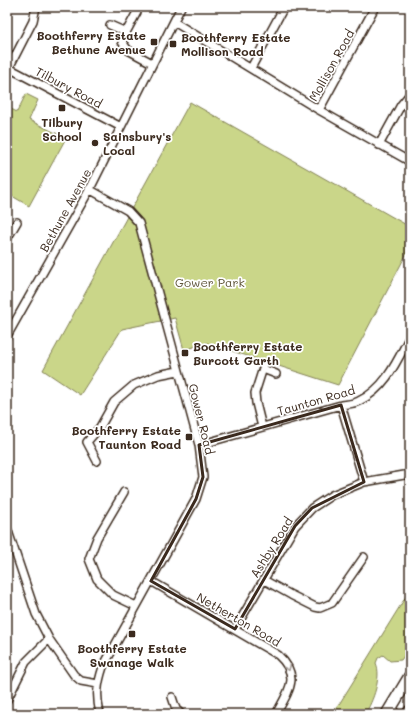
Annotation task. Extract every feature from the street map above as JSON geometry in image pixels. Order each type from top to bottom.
[{"type":"main road","points":[[386,714],[410,676]]},
{"type":"street","points":[[8,68],[33,21],[36,7]]},
{"type":"street","name":"Bethune Avenue","points":[[7,336],[89,189],[181,7]]},
{"type":"street","points":[[251,68],[284,7]]},
{"type":"street","name":"Mollison Road","points":[[174,22],[319,110],[375,7]]},
{"type":"street","points":[[137,12],[122,42],[128,50],[152,63]]},
{"type":"street","points":[[110,25],[126,32]]},
{"type":"street","name":"Tilbury Road","points":[[8,68],[121,127]]},
{"type":"street","points":[[380,145],[401,105],[410,94]]},
{"type":"street","points":[[319,110],[407,160],[410,160]]},
{"type":"street","name":"Gower Road","points":[[89,189],[128,211],[139,223],[178,371],[200,445],[203,477],[196,499],[103,667],[98,684],[97,698],[100,714]]},
{"type":"street","points":[[7,239],[17,222]]},
{"type":"street","name":"Taunton Road","points":[[200,445],[341,405],[358,402],[377,389],[390,373],[410,336]]},
{"type":"street","points":[[262,427],[255,393],[264,367],[276,374]]},
{"type":"street","points":[[97,461],[87,442],[100,427],[114,402],[134,385],[158,376],[178,371]]},
{"type":"street","points":[[341,405],[364,482]]},
{"type":"street","name":"Ashby Road","points":[[235,629],[295,526],[312,508],[332,495],[364,482],[410,474]]},
{"type":"street","points":[[124,492],[97,538],[89,559],[97,579],[113,595],[136,606]]},
{"type":"street","points":[[7,528],[36,614],[49,639],[74,675],[80,681],[98,684]]},
{"type":"street","points":[[264,580],[291,595],[320,608],[332,603],[347,579],[364,557]]},
{"type":"street","name":"Netherton Road","points":[[151,581],[235,629],[278,655],[285,661],[289,669],[291,684],[276,714]]},
{"type":"street","points":[[7,700],[26,662],[49,639]]},
{"type":"street","points":[[172,697],[176,708],[181,714]]},
{"type":"highlighted area","points":[[341,405],[364,482],[312,508],[295,526],[235,629],[151,581],[196,499],[203,477],[199,445]]},
{"type":"green space","points":[[26,94],[38,100],[29,120],[66,138],[29,206],[7,193],[7,107],[17,112]]},
{"type":"green space","name":"Gower Park","points":[[190,102],[410,227],[410,247],[338,385],[207,343],[184,350],[175,318],[122,329],[80,395],[43,370]]},
{"type":"green space","points":[[410,590],[410,643],[407,652],[401,660],[390,661],[383,655],[378,658],[376,663],[378,675],[376,689],[365,714],[333,714]]},
{"type":"place","name":"Boothferry Estate Bethune Avenue","points":[[154,42]]},
{"type":"place","name":"Boothferry Estate Mollison Road","points":[[173,44]]},
{"type":"place","name":"Tilbury School","points":[[62,108]]},
{"type":"place","name":"Sainsbury's Local","points":[[95,143]]},
{"type":"place","name":"Boothferry Estate Burcott Garth","points":[[185,353]]},
{"type":"place","name":"Boothferry Estate Taunton Road","points":[[189,437]]},
{"type":"place","name":"Boothferry Estate Swanage Walk","points":[[132,634]]}]
